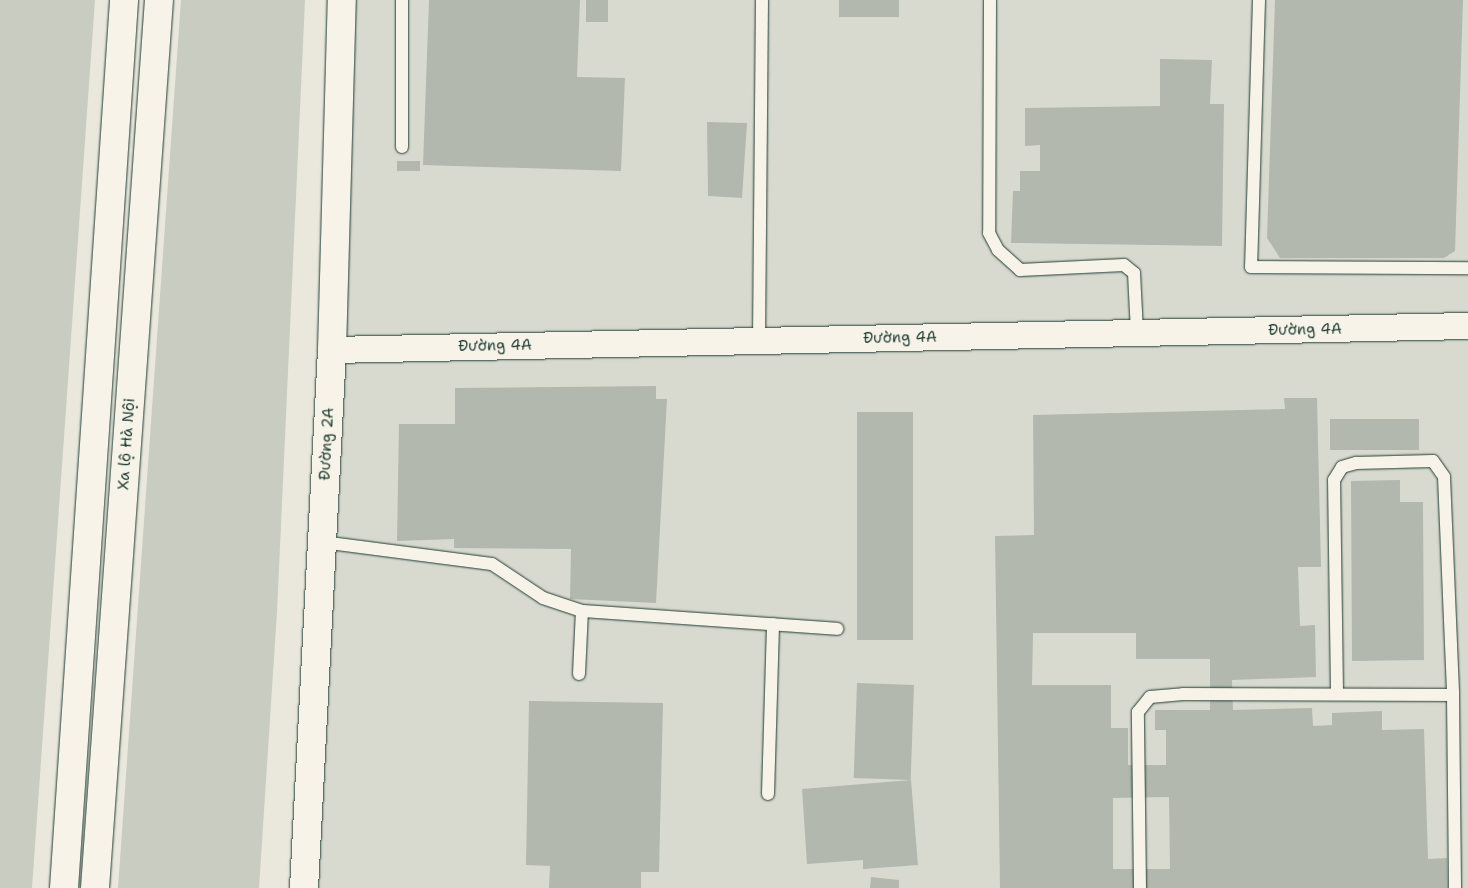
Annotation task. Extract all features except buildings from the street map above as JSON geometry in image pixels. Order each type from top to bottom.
[{"type":"main road","points":[[64,888],[124,0]]},
{"type":"main road","name":"Xa lộ Hà Nội","points":[[95,888],[159,0]]},
{"type":"main road","name":"Đường 2A","points":[[304,888],[332,350],[342,0]]},
{"type":"street","name":"Đường 4A","points":[[332,350],[1468,326]]},
{"type":"lane","points":[[402,0],[402,147]]},
{"type":"lane","points":[[759,341],[762,0]]},
{"type":"lane","points":[[990,0],[989,233],[998,250],[1020,270],[1124,264],[1134,274],[1137,333]]},
{"type":"lane","points":[[1258,0],[1251,266],[1468,268]]},
{"type":"lane","points":[[1337,693],[1334,480],[1342,467],[1356,463],[1433,461],[1444,478],[1453,695],[1456,888]]},
{"type":"lane","points":[[322,542],[492,564],[543,598],[582,611],[837,629]]},
{"type":"lane","points":[[579,674],[582,611]]},
{"type":"lane","points":[[768,794],[773,624]]},
{"type":"lane","points":[[1140,888],[1138,712],[1142,704],[1150,697],[1182,694],[1337,693],[1453,695]]},
{"type":"shaded area","points":[[0,0],[95,0],[32,888],[0,888]]},
{"type":"shaded area","points":[[181,0],[305,0],[277,612],[259,888],[118,888]]},
{"type":"shaded area","points":[[355,0],[1468,0],[1468,888],[317,888],[346,358]]}]
